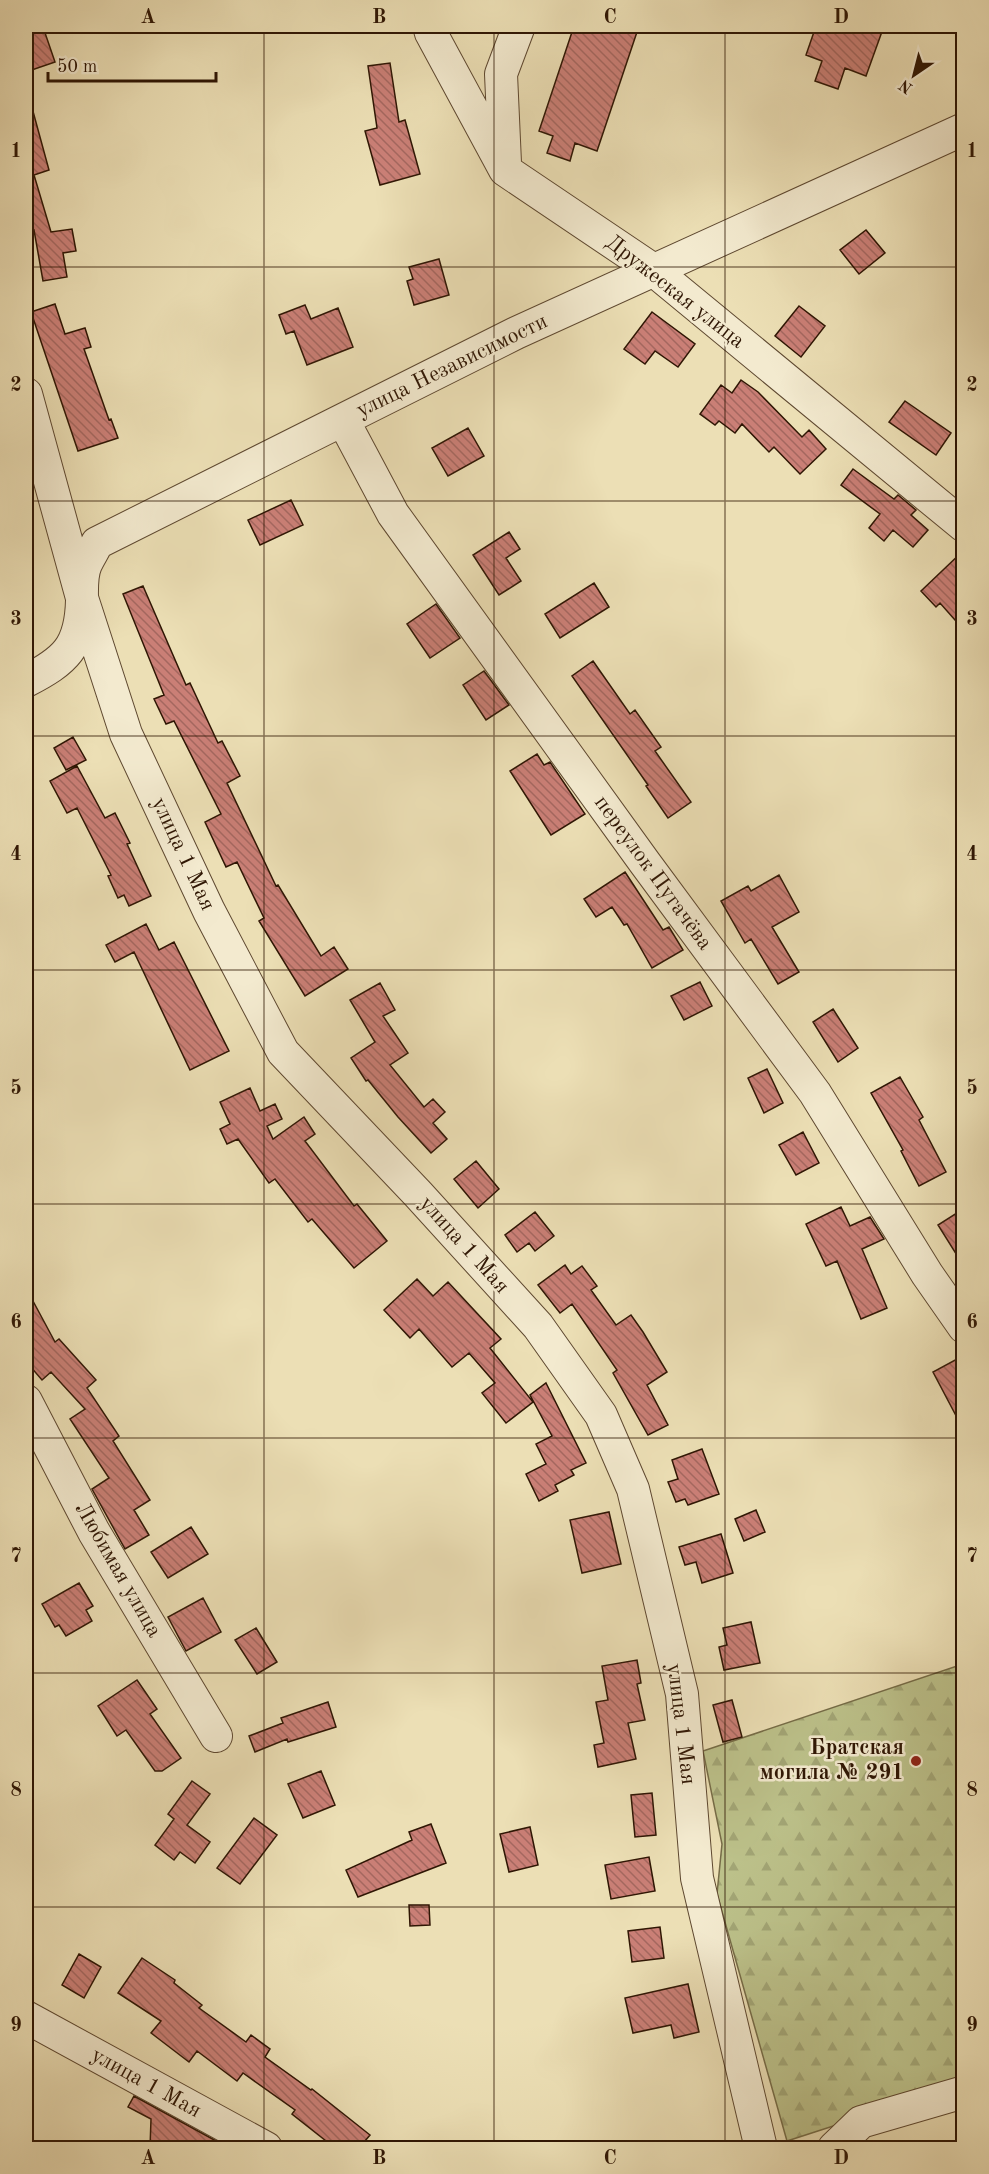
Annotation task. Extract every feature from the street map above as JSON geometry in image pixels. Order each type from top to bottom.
[{"type":"street","name":"Дружеская улица","points":[[429,26],[505,170],[652,269],[963,526]]},
{"type":"street","points":[[505,170],[501,74],[519,26]]},
{"type":"street","name":"улица Независимости","points":[[26,681],[51,668],[73,646],[81,625],[82,580],[86,565],[97,543],[467,357],[652,269],[963,129]]},
{"type":"street","name":"улица 1 Мая","points":[[26,394],[82,598],[126,734],[209,911],[284,1052],[538,1326],[601,1415],[633,1489],[682,1694],[697,1878],[761,2148]]},
{"type":"street","name":"переулок Пугачёва","points":[[343,420],[393,514],[638,854],[815,1093],[927,1274],[963,1327]]},
{"type":"street","name":"Любимая улица","points":[[26,1401],[94,1532],[216,1736]]},
{"type":"street","name":"улица 1 Мая","points":[[26,2017],[266,2148]]},
{"type":"street","points":[[834,2148],[861,2122],[963,2092]]},
{"type":"green space","points":[[963,1664],[963,2084],[787,2141],[717,1894],[722,1844],[703,1751]]},
{"type":"building","points":[[574,26],[639,26],[597,151],[575,143],[570,161],[547,153],[553,136],[539,131]]},
{"type":"building","points":[[816,26],[884,26],[866,76],[845,68],[838,89],[815,81],[822,61],[806,55]]},
{"type":"building","points":[[43,27],[55,62],[26,72],[26,33]]},
{"type":"building","points":[[390,63],[399,122],[405,120],[420,174],[380,185],[365,131],[377,128],[368,66]]},
{"type":"building","points":[[26,104],[31,104],[49,170],[34,175],[51,232],[72,229],[76,251],[63,253],[67,277],[43,281],[34,230],[26,233]]},
{"type":"building","points":[[866,230],[885,253],[859,274],[840,250]]},
{"type":"building","points":[[439,259],[449,295],[414,305],[407,281],[413,279],[409,267]]},
{"type":"building","points":[[55,304],[65,334],[85,328],[91,347],[84,349],[109,420],[111,419],[118,438],[78,451],[31,312]]},
{"type":"building","points":[[305,305],[311,319],[338,308],[353,347],[307,365],[294,331],[286,334],[279,315]]},
{"type":"building","points":[[799,306],[825,326],[801,357],[775,336]]},
{"type":"building","points":[[652,312],[695,344],[678,367],[655,351],[645,364],[624,349]]},
{"type":"building","points":[[741,380],[758,392],[802,437],[809,430],[826,449],[800,474],[774,447],[769,452],[742,424],[735,433],[719,421],[715,425],[700,414],[721,385],[732,393]]},
{"type":"building","points":[[905,401],[951,433],[936,455],[889,422]]},
{"type":"building","points":[[468,428],[484,456],[448,476],[432,448]]},
{"type":"building","points":[[853,469],[894,499],[898,495],[916,510],[911,515],[928,530],[913,547],[893,530],[884,541],[869,528],[880,514],[841,485]]},
{"type":"building","points":[[291,500],[303,525],[260,545],[248,520]]},
{"type":"building","points":[[509,532],[520,549],[506,558],[521,581],[499,595],[473,555]]},
{"type":"building","points":[[963,551],[963,629],[940,603],[936,607],[921,591]]},
{"type":"building","points":[[594,583],[609,607],[560,638],[545,614]]},
{"type":"building","points":[[143,586],[186,685],[190,683],[218,743],[222,741],[240,776],[227,783],[276,886],[278,885],[321,956],[334,947],[348,969],[305,996],[259,921],[264,918],[237,862],[226,867],[205,822],[221,814],[174,721],[166,724],[154,699],[164,695],[123,594]]},
{"type":"building","points":[[436,604],[460,638],[430,658],[407,624]]},
{"type":"building","points":[[593,661],[630,714],[635,710],[661,747],[655,751],[691,802],[668,818],[646,786],[648,785],[572,676]]},
{"type":"building","points":[[484,671],[509,705],[486,720],[463,685]]},
{"type":"building","points":[[73,737],[86,760],[66,770],[54,748]]},
{"type":"building","points":[[537,754],[544,765],[550,762],[585,814],[551,835],[510,771]]},
{"type":"building","points":[[77,766],[105,818],[115,813],[130,843],[127,844],[151,896],[129,906],[124,895],[118,898],[108,876],[111,875],[77,808],[67,813],[50,781]]},
{"type":"building","points":[[625,872],[663,930],[669,927],[683,950],[652,968],[627,924],[624,925],[612,907],[596,917],[584,899]]},
{"type":"building","points":[[779,875],[799,912],[772,927],[799,972],[778,984],[751,939],[745,943],[721,901],[748,886],[751,891]]},
{"type":"building","points":[[146,924],[159,950],[174,942],[229,1051],[190,1070],[134,952],[115,962],[106,945]]},
{"type":"building","points":[[700,982],[712,1006],[684,1020],[671,996]]},
{"type":"building","points":[[380,983],[395,1010],[383,1016],[408,1053],[390,1065],[424,1107],[433,1099],[445,1112],[433,1123],[447,1139],[431,1153],[368,1080],[366,1081],[351,1058],[375,1042],[350,1000]]},
{"type":"building","points":[[833,1009],[858,1048],[838,1062],[813,1022]]},
{"type":"building","points":[[767,1069],[783,1103],[764,1113],[748,1078]]},
{"type":"building","points":[[900,1077],[923,1117],[919,1120],[946,1172],[919,1186],[901,1151],[903,1150],[871,1093]]},
{"type":"building","points":[[250,1088],[260,1111],[275,1104],[282,1119],[267,1126],[273,1139],[304,1117],[315,1134],[305,1141],[354,1206],[357,1204],[387,1241],[354,1268],[312,1219],[308,1222],[275,1179],[269,1183],[238,1139],[227,1144],[220,1129],[230,1124],[220,1102]]},
{"type":"building","points":[[803,1132],[819,1163],[796,1175],[779,1145]]},
{"type":"building","points":[[476,1161],[499,1189],[478,1208],[454,1179]]},
{"type":"building","points":[[841,1207],[850,1226],[870,1217],[884,1239],[862,1249],[887,1308],[861,1319],[837,1261],[826,1266],[806,1224]]},
{"type":"building","points":[[963,1209],[963,1265],[938,1225]]},
{"type":"building","points":[[535,1212],[554,1236],[535,1251],[529,1243],[517,1252],[505,1235]]},
{"type":"building","points":[[565,1265],[571,1274],[582,1266],[597,1286],[591,1290],[616,1325],[631,1315],[643,1332],[667,1372],[647,1385],[668,1425],[648,1435],[613,1373],[617,1370],[572,1304],[560,1313],[538,1285]]},
{"type":"building","points":[[417,1279],[433,1296],[448,1282],[501,1339],[490,1348],[533,1402],[506,1423],[482,1393],[495,1383],[469,1353],[452,1367],[419,1329],[410,1338],[384,1310]]},
{"type":"building","points":[[26,1288],[55,1342],[59,1339],[96,1380],[87,1388],[119,1436],[113,1441],[150,1500],[134,1510],[149,1535],[125,1549],[92,1489],[109,1478],[70,1419],[85,1409],[51,1372],[42,1380],[29,1365],[32,1363],[26,1352]]},
{"type":"building","points":[[957,1359],[963,1371],[963,1429],[933,1372]]},
{"type":"building","points":[[546,1383],[586,1463],[571,1470],[574,1475],[555,1485],[558,1491],[539,1501],[526,1474],[546,1464],[536,1444],[552,1436],[530,1395]]},
{"type":"building","points":[[702,1449],[719,1494],[688,1505],[685,1499],[676,1502],[668,1482],[678,1479],[672,1460]]},
{"type":"building","points":[[756,1510],[765,1532],[744,1541],[735,1519]]},
{"type":"building","points":[[609,1512],[621,1564],[582,1573],[570,1520]]},
{"type":"building","points":[[191,1527],[208,1554],[168,1578],[151,1552]]},
{"type":"building","points":[[721,1534],[733,1573],[702,1583],[696,1562],[685,1565],[679,1547]]},
{"type":"building","points":[[79,1583],[93,1606],[86,1610],[92,1621],[66,1636],[59,1625],[55,1627],[42,1604]]},
{"type":"building","points":[[203,1598],[221,1632],[186,1651],[168,1617]]},
{"type":"building","points":[[751,1622],[760,1663],[724,1670],[719,1647],[727,1645],[723,1628]]},
{"type":"building","points":[[256,1628],[277,1662],[257,1674],[235,1640]]},
{"type":"building","points":[[637,1660],[641,1683],[637,1684],[645,1720],[628,1723],[636,1759],[598,1767],[594,1745],[604,1743],[596,1702],[608,1700],[602,1666]]},
{"type":"building","points":[[137,1680],[157,1709],[150,1714],[181,1758],[162,1771],[155,1771],[126,1730],[117,1736],[98,1706]]},
{"type":"building","points":[[732,1700],[742,1737],[723,1742],[713,1705]]},
{"type":"building","points":[[328,1702],[336,1727],[288,1742],[287,1739],[255,1752],[249,1736],[283,1723],[281,1718]]},
{"type":"building","points":[[321,1771],[335,1805],[303,1818],[288,1784]]},
{"type":"building","points":[[192,1781],[210,1794],[187,1825],[210,1842],[195,1863],[180,1852],[174,1860],[155,1845],[174,1819],[168,1814]]},
{"type":"building","points":[[652,1793],[656,1835],[635,1837],[631,1795]]},
{"type":"building","points":[[254,1818],[277,1835],[240,1884],[217,1868]]},
{"type":"building","points":[[431,1824],[446,1863],[358,1897],[346,1870],[412,1840],[409,1832]]},
{"type":"building","points":[[530,1827],[538,1865],[509,1872],[500,1834]]},
{"type":"building","points":[[649,1857],[655,1891],[611,1899],[605,1865]]},
{"type":"building","points":[[409,1905],[429,1905],[430,1925],[410,1926]]},
{"type":"building","points":[[660,1927],[664,1958],[632,1962],[628,1931]]},
{"type":"building","points":[[79,1954],[101,1967],[84,1998],[62,1985]]},
{"type":"building","points":[[142,1958],[175,1980],[174,1983],[202,2005],[199,2008],[246,2042],[251,2035],[270,2049],[265,2057],[312,2089],[370,2135],[359,2148],[335,2148],[292,2114],[295,2110],[243,2073],[237,2081],[197,2051],[189,2062],[151,2033],[161,2021],[118,1993]]},
{"type":"building","points":[[688,1984],[699,2032],[674,2038],[671,2025],[633,2033],[625,1998]]},
{"type":"building","points":[[134,2096],[229,2148],[150,2148],[151,2119],[128,2107]]},
{"type":"place","name":"Братская могила № 291","points":[[916,1761]]}]
